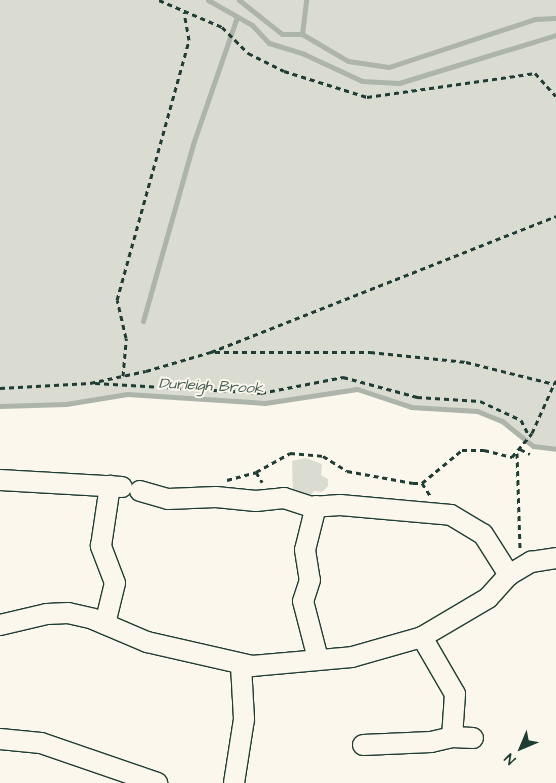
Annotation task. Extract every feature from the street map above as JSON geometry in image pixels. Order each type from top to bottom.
[{"type":"street","points":[[0,480],[125,488],[168,500],[216,498],[256,501],[284,498],[316,506],[356,507],[451,515],[475,526],[516,571]]},
{"type":"street","points":[[105,624],[115,583],[101,546],[125,488]]},
{"type":"street","points":[[316,506],[305,550],[310,580],[303,601],[318,659]]},
{"type":"street","points":[[0,625],[57,613],[81,616],[147,642],[240,665],[372,653],[422,637],[488,598],[516,571],[556,558]]},
{"type":"street","points":[[422,637],[454,694],[452,736]]},
{"type":"street","points":[[234,783],[244,719],[240,665]]},
{"type":"street","points":[[363,745],[431,742],[452,736],[473,738]]},
{"type":"street","points":[[0,739],[41,743],[157,783]]},
{"type":"path","points":[[159,0],[225,30],[248,53],[284,71],[367,97],[535,73],[556,96]]},
{"type":"path","points":[[123,376],[126,338],[117,300],[189,40],[184,12]]},
{"type":"path","points":[[90,383],[211,352],[556,216]]},
{"type":"path","points":[[211,352],[370,352],[466,362],[555,383],[529,436],[512,457],[484,450],[462,450],[422,483],[347,471],[323,456],[290,453],[256,472],[221,481]]},
{"type":"path","points":[[0,388],[90,383],[261,393],[344,377],[418,397],[480,401],[521,420],[529,436]]},
{"type":"path","points":[[521,447],[530,454]]},
{"type":"path","points":[[516,452],[516,571]]},
{"type":"shaded area","points":[[0,0],[556,0],[556,449],[533,446],[502,421],[477,411],[411,407],[357,389],[265,403],[127,394],[66,404],[0,406]]},
{"type":"shaded area","points":[[306,458],[322,464],[321,475],[328,479],[328,486],[322,492],[314,491],[308,499],[293,495],[292,461]]},
{"type":"waterway","points":[[208,0],[252,25],[269,43],[304,54],[362,81],[399,83],[556,35]]},
{"type":"waterway","points":[[239,0],[282,34],[302,34],[348,61],[389,67],[535,19],[556,18]]},
{"type":"waterway","points":[[302,34],[306,0]]},
{"type":"waterway","points":[[143,321],[193,144],[237,17]]},
{"type":"waterway","name":"Durleigh Brook","points":[[0,406],[66,404],[127,394],[265,403],[357,389],[411,407],[477,411],[502,421],[533,446],[556,449]]}]
